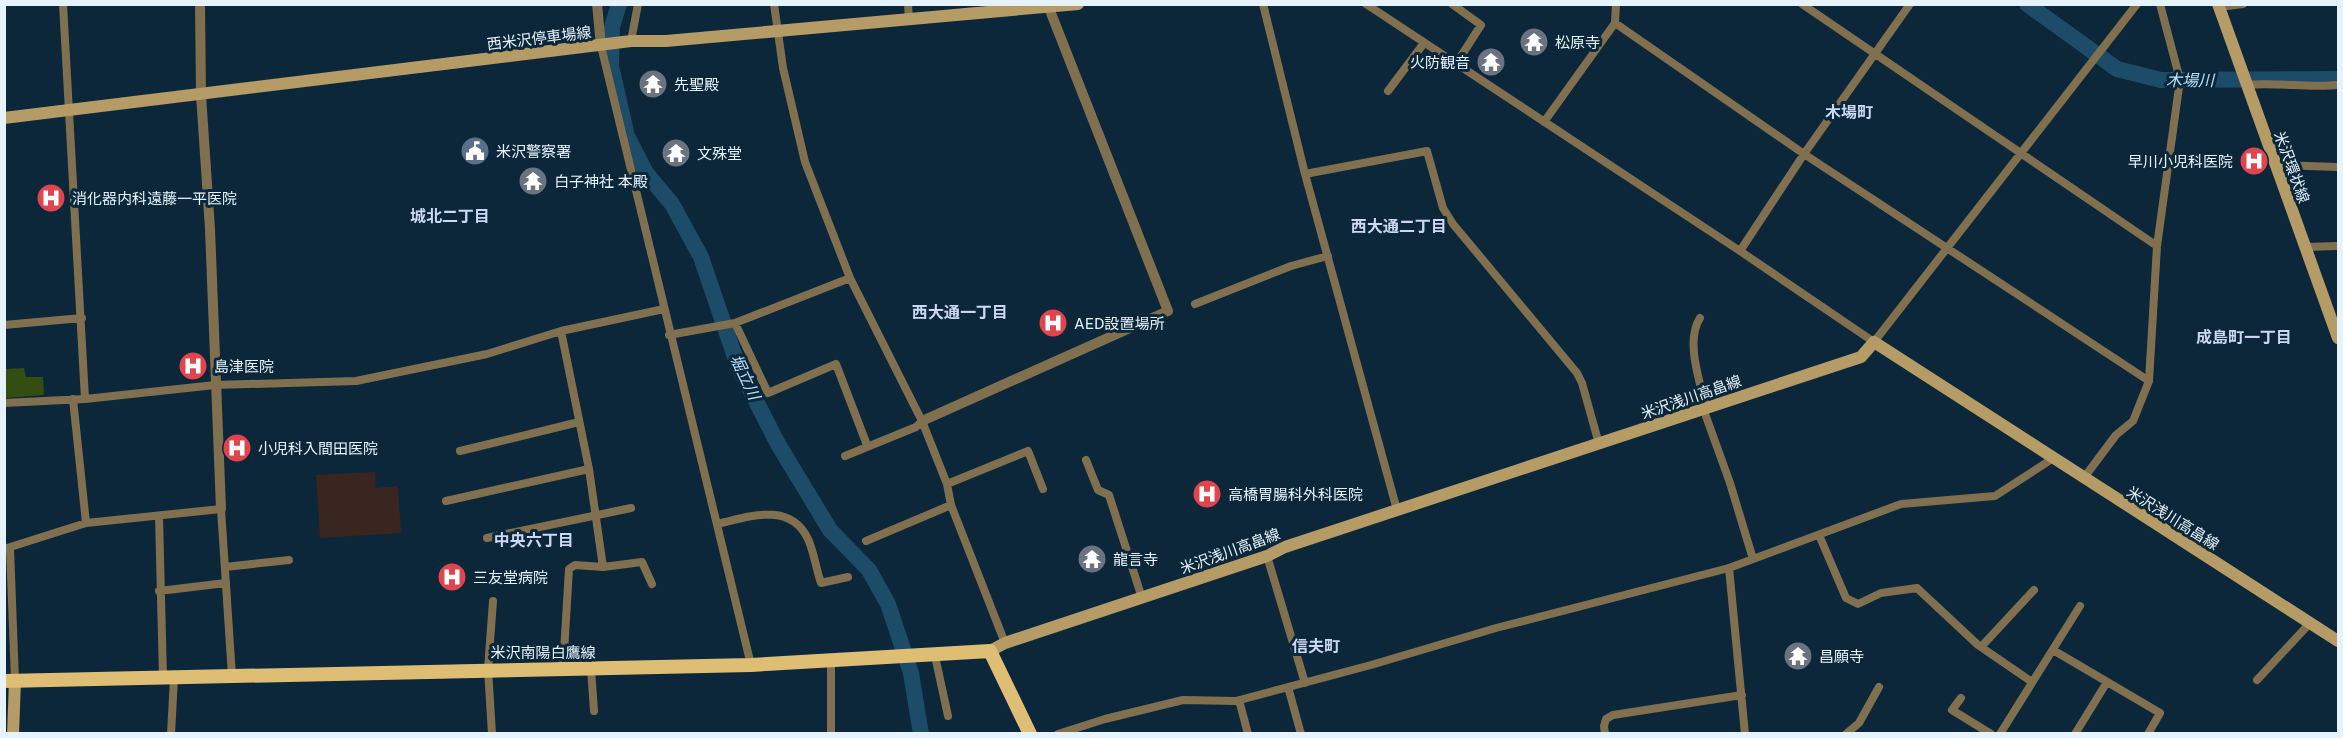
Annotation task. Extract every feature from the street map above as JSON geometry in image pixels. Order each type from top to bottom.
[{"type":"main road","name":"西米沢停車場線","points":[[4,118],[631,41],[666,41],[1078,4]]},
{"type":"main road","name":"米沢環状線","points":[[2218,6],[2338,337]]},
{"type":"main road","name":"米沢浅川高畠線","points":[[990,651],[1005,643],[1267,556],[1285,547],[1861,357],[1874,342],[2338,642]]},
{"type":"main road","name":"米沢南陽白鷹線","points":[[10,681],[751,665],[932,657],[990,651]]},
{"type":"main road","points":[[990,651],[1030,734]]},
{"type":"main road","points":[[10,681],[13,734]]},
{"type":"street","points":[[63,4],[85,399]]},
{"type":"street","points":[[200,4],[201,95],[210,229],[221,509],[232,676]]},
{"type":"street","points":[[597,4],[602,45],[669,335],[751,665]]},
{"type":"street","points":[[631,41],[638,4]]},
{"type":"street","points":[[774,4],[776,30],[805,162],[850,278],[922,421],[947,484],[951,505],[1005,643]]},
{"type":"street","points":[[908,4],[909,20]]},
{"type":"street","points":[[1263,4],[1305,174],[1397,510]]},
{"type":"street","points":[[1366,4],[1874,342],[1950,248],[2020,152],[2137,4]]},
{"type":"street","points":[[1452,4],[1481,25],[1456,64]]},
{"type":"street","points":[[1544,122],[1615,23],[1616,4]]},
{"type":"street","points":[[1802,4],[2157,246]]},
{"type":"street","points":[[1740,251],[1804,154],[1877,54],[1910,4]]},
{"type":"street","points":[[2083,479],[2116,435],[2133,421],[2149,381],[2157,246],[2179,87],[2179,76],[2160,4]]},
{"type":"street","points":[[2218,6],[2243,4]]},
{"type":"street","points":[[845,456],[916,427],[922,421],[1168,311],[1048,6]]},
{"type":"street","points":[[1615,23],[1804,154],[2149,381]]},
{"type":"street","points":[[1388,91],[1424,43]]},
{"type":"street","points":[[2246,81],[2314,87],[2338,85]]},
{"type":"street","points":[[1305,174],[1427,151],[1443,208],[1577,373],[1582,382],[1599,444]]},
{"type":"street","points":[[2275,165],[2338,167]]},
{"type":"street","points":[[2305,247],[2338,246]]},
{"type":"street","points":[[1195,304],[1291,266],[1328,256]]},
{"type":"street","points":[[669,335],[735,323],[850,278]]},
{"type":"street","points":[[4,403],[85,399],[215,385],[356,381],[487,354],[561,331],[664,309]]},
{"type":"street","points":[[4,324],[82,318]]},
{"type":"street","points":[[1700,318],[1695,326],[1695,354],[1705,407],[1753,559]]},
{"type":"street","points":[[735,323],[768,393],[836,364],[867,446]]},
{"type":"street","points":[[561,331],[589,469],[603,567]]},
{"type":"street","points":[[73,399],[86,523]]},
{"type":"street","points":[[460,451],[579,422]]},
{"type":"street","points":[[947,484],[1028,451],[1043,489]]},
{"type":"street","points":[[1058,734],[1105,719],[1183,700],[1239,700],[1496,628],[1729,568],[1901,504],[1982,499],[1995,496],[2052,459]]},
{"type":"street","points":[[1086,460],[1098,490],[1109,495],[1142,598]]},
{"type":"street","points":[[446,501],[589,469]]},
{"type":"street","points":[[866,541],[951,505]]},
{"type":"street","points":[[487,538],[631,508]]},
{"type":"street","points":[[10,681],[8,549],[86,523],[221,509]]},
{"type":"street","points":[[717,524],[764,513],[791,518],[807,537],[821,583],[848,577]]},
{"type":"street","points":[[159,516],[159,591],[169,678],[171,734]]},
{"type":"street","points":[[1819,535],[1846,598],[1858,604],[1881,593],[1917,588],[1981,647],[2032,682]]},
{"type":"street","points":[[1267,556],[1305,683]]},
{"type":"street","points":[[225,567],[289,560]]},
{"type":"street","points":[[563,669],[569,569],[575,565],[603,567],[642,562],[652,584]]},
{"type":"street","points":[[1729,568],[1745,734]]},
{"type":"street","points":[[159,591],[226,583]]},
{"type":"street","points":[[1981,647],[2034,590]]},
{"type":"street","points":[[492,734],[488,669],[493,601]]},
{"type":"street","points":[[2000,734],[2080,606]]},
{"type":"street","points":[[2257,680],[2310,623]]},
{"type":"street","points":[[2053,650],[2160,713],[2148,734]]},
{"type":"street","points":[[932,657],[948,716]]},
{"type":"street","points":[[831,662],[831,734]]},
{"type":"street","points":[[591,669],[594,711]]},
{"type":"street","points":[[2075,734],[2107,682]]},
{"type":"street","points":[[1288,687],[1301,734]]},
{"type":"street","points":[[1846,734],[1859,723],[1879,687]]},
{"type":"street","points":[[1605,734],[1606,719],[1612,715],[1742,695]]},
{"type":"street","points":[[1961,698],[1952,710],[1991,734]]},
{"type":"street","points":[[1239,700],[1248,734]]},
{"type":"shaded area","points":[[375,472],[376,488],[398,486],[401,533],[320,538],[316,475]]},
{"type":"green space","points":[[24,368],[26,377],[43,377],[44,395],[5,398],[5,369]]},
{"type":"waterway","name":"堀立川","points":[[619,4],[612,27],[611,66],[627,136],[646,173],[672,204],[701,257],[738,366],[778,444],[830,530],[869,570],[888,604],[911,673],[921,734]]},
{"type":"waterway","name":"木場川","points":[[2027,4],[2117,69],[2161,80],[2338,79]]},
{"type":"place","name":"松原寺","points":[[1534,42]]},
{"type":"place","name":"火防観音","points":[[1491,62]]},
{"type":"place","name":"先聖殿","points":[[653,84]]},
{"type":"place","name":"米沢警察署","points":[[475,151]]},
{"type":"place","name":"文殊堂","points":[[676,153]]},
{"type":"place","name":"早川小児科医院","points":[[2254,161]]},
{"type":"place","name":"白子神社 本殿","points":[[533,181]]},
{"type":"place","name":"消化器内科遠藤一平医院","points":[[51,198]]},
{"type":"place","name":"AED設置場所","points":[[1053,323]]},
{"type":"place","name":"島津医院","points":[[193,366]]},
{"type":"place","name":"小児科入間田医院","points":[[237,448]]},
{"type":"place","name":"高橋胃腸科外科医院","points":[[1207,494]]},
{"type":"place","name":"龍言寺","points":[[1092,559]]},
{"type":"place","name":"三友堂病院","points":[[452,577]]},
{"type":"place","name":"昌願寺","points":[[1798,656]]},
{"type":"district","name":"木場町","points":[[1849,112]]},
{"type":"district","name":"城北二丁目","points":[[450,216]]},
{"type":"district","name":"西大通二丁目","points":[[1399,226]]},
{"type":"district","name":"西大通一丁目","points":[[960,312]]},
{"type":"district","name":"成島町一丁目","points":[[2244,337]]},
{"type":"district","name":"中央六丁目","points":[[534,540]]},
{"type":"district","name":"信夫町","points":[[1316,646]]}]
